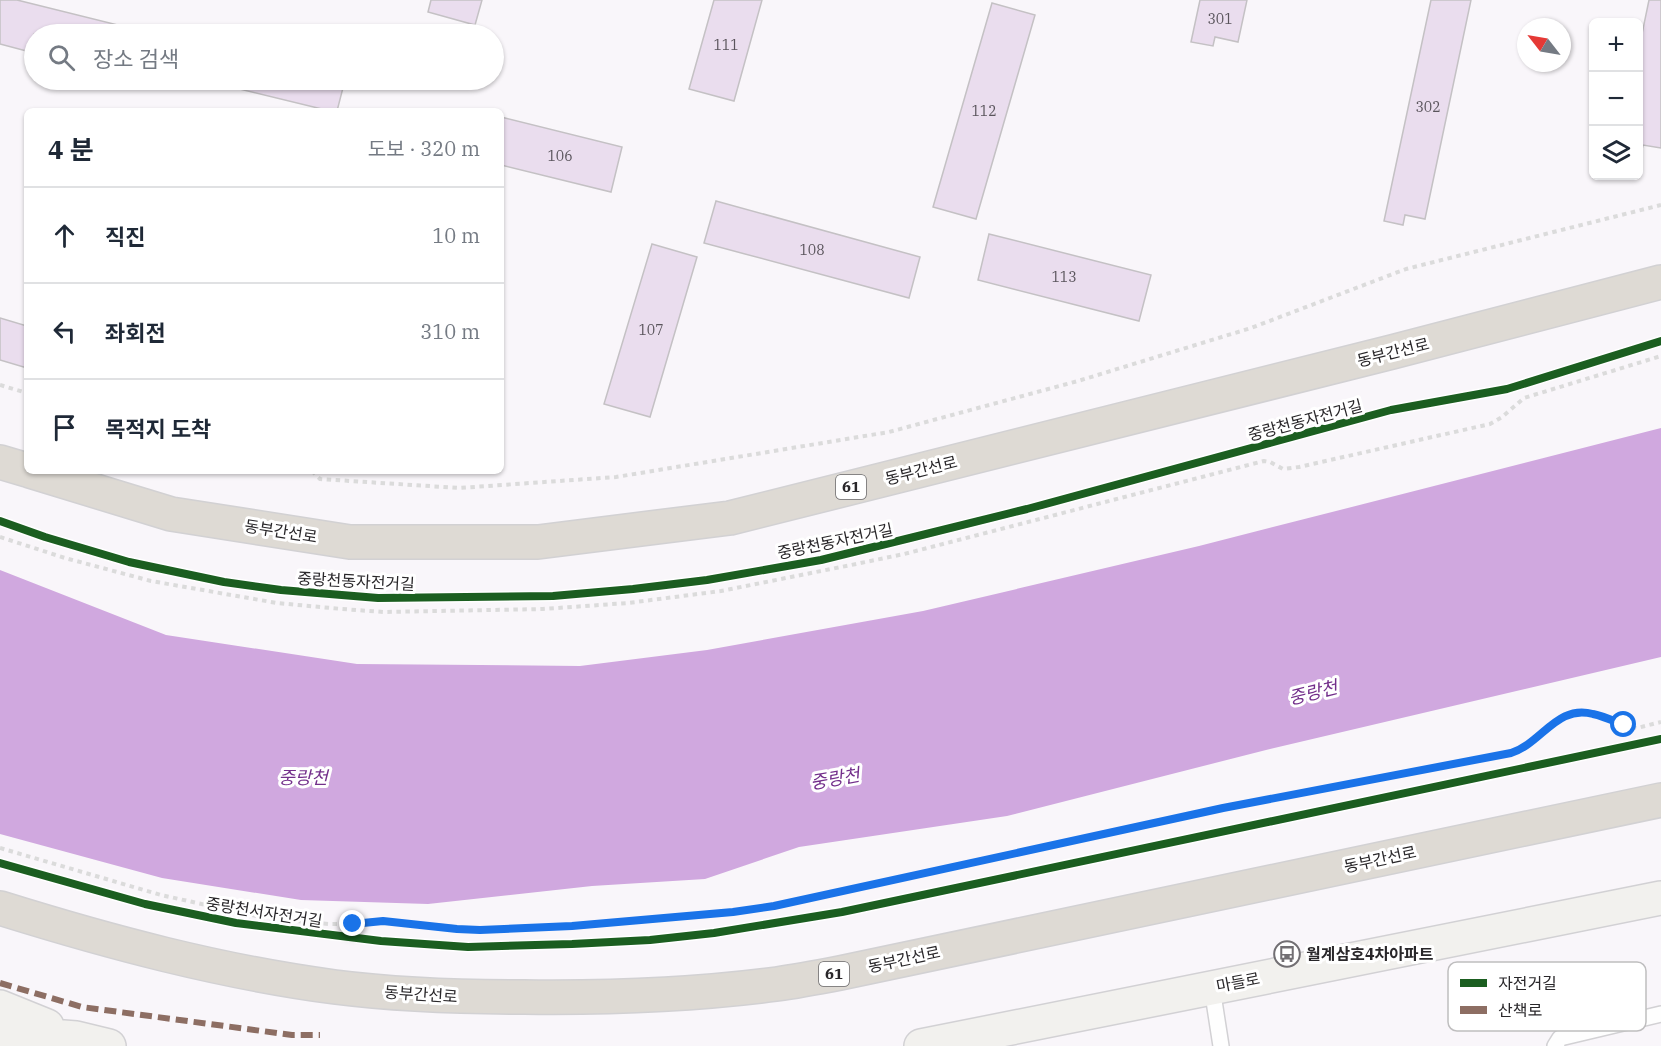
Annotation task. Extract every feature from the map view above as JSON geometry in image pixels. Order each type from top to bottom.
[{"type":"highway","name":"동부간선로","points":[[38,474],[171,514],[350,542],[538,542],[730,518],[1661,282]]},
{"type":"highway","name":"동부간선로","points":[[0,462],[24,470]]},
{"type":"highway","name":"동부간선로","points":[[0,908],[81,933],[169,955],[272,977],[334,987],[458,997],[585,998],[649,995],[756,986],[840,973],[1661,800]]},
{"type":"main road","name":"마들로","points":[[921,1046],[1661,898]]},
{"type":"main road","points":[[0,1007],[76,1038],[109,1046]]},
{"type":"main road","points":[[0,1032],[76,1038]]},
{"type":"lane","points":[[1212,988],[1221,1046]]},
{"type":"lane","points":[[1646,1018],[1661,1014]]},
{"type":"lane","points":[[1556,1046],[1560,1038],[1589,1031]]},
{"type":"path","points":[[315,474],[320,479],[459,488],[583,480],[616,477],[889,432],[1078,381],[1251,328],[1406,269],[1661,205]]},
{"type":"path","points":[[0,537],[65,558],[151,581],[288,604],[395,612],[543,609],[628,603],[721,591],[904,554],[1264,461],[1283,469],[1299,467],[1490,424],[1524,398],[1661,356]]},
{"type":"path","points":[[0,385],[24,392]]},
{"type":"path","points":[[0,848],[161,895],[265,918],[335,925],[383,921],[480,930],[589,925],[774,906],[1223,808],[1511,753],[1524,748],[1557,719],[1570,714],[1592,713],[1637,728],[1661,722]]},
{"type":"water","name":"중랑천","points":[[1661,428],[1661,657],[1266,750],[1007,816],[799,847],[705,879],[592,886],[428,904],[301,900],[162,878],[0,834],[0,570],[166,635],[357,664],[580,666],[707,650],[923,611],[1199,546]]},
{"type":"building","points":[[0,0],[17,0],[114,24],[24,24],[24,50],[0,44]]},
{"type":"building","points":[[431,0],[482,0],[475,24],[428,12]]},
{"type":"building","points":[[714,0],[762,0],[734,101],[689,89]]},
{"type":"building","points":[[1200,0],[1247,0],[1238,42],[1215,37],[1213,46],[1191,42]]},
{"type":"building","points":[[1431,0],[1471,0],[1425,219],[1405,215],[1403,225],[1384,221]]},
{"type":"building","points":[[1649,0],[1661,0],[1661,148],[1643,145],[1643,29]]},
{"type":"building","points":[[992,3],[1035,15],[976,219],[933,207]]},
{"type":"building","points":[[244,90],[342,90],[338,108],[318,108]]},
{"type":"building","points":[[504,118],[622,147],[611,192],[504,166]]},
{"type":"building","points":[[716,201],[920,257],[909,298],[704,243]]},
{"type":"building","points":[[989,234],[1151,275],[1139,321],[978,280]]},
{"type":"building","points":[[652,244],[697,257],[650,417],[604,404]]},
{"type":"building","points":[[0,318],[24,325],[24,367],[0,360]]},
{"type":"marked path","points":[[0,983],[82,1007],[292,1035],[320,1035]]},
{"type":"cycle path","name":"중랑천동자전거길","points":[[0,521],[129,562],[224,582],[281,590],[378,598],[553,596],[633,589],[707,580],[821,560],[1027,509],[1391,410],[1507,389],[1661,341]]},
{"type":"cycle path","name":"중랑천서자전거길","points":[[0,863],[145,904],[236,923],[381,941],[468,947],[650,940],[714,933],[842,912],[1661,739]]},
{"type":"place","name":"월계삼호4차아파트","points":[[1287,954]]},
{"type":"route","points":[[353,924],[383,921],[480,930],[572,926],[733,912],[774,906],[1223,808],[1511,753],[1530,744],[1557,719],[1570,714],[1592,713],[1624,725]]}]
